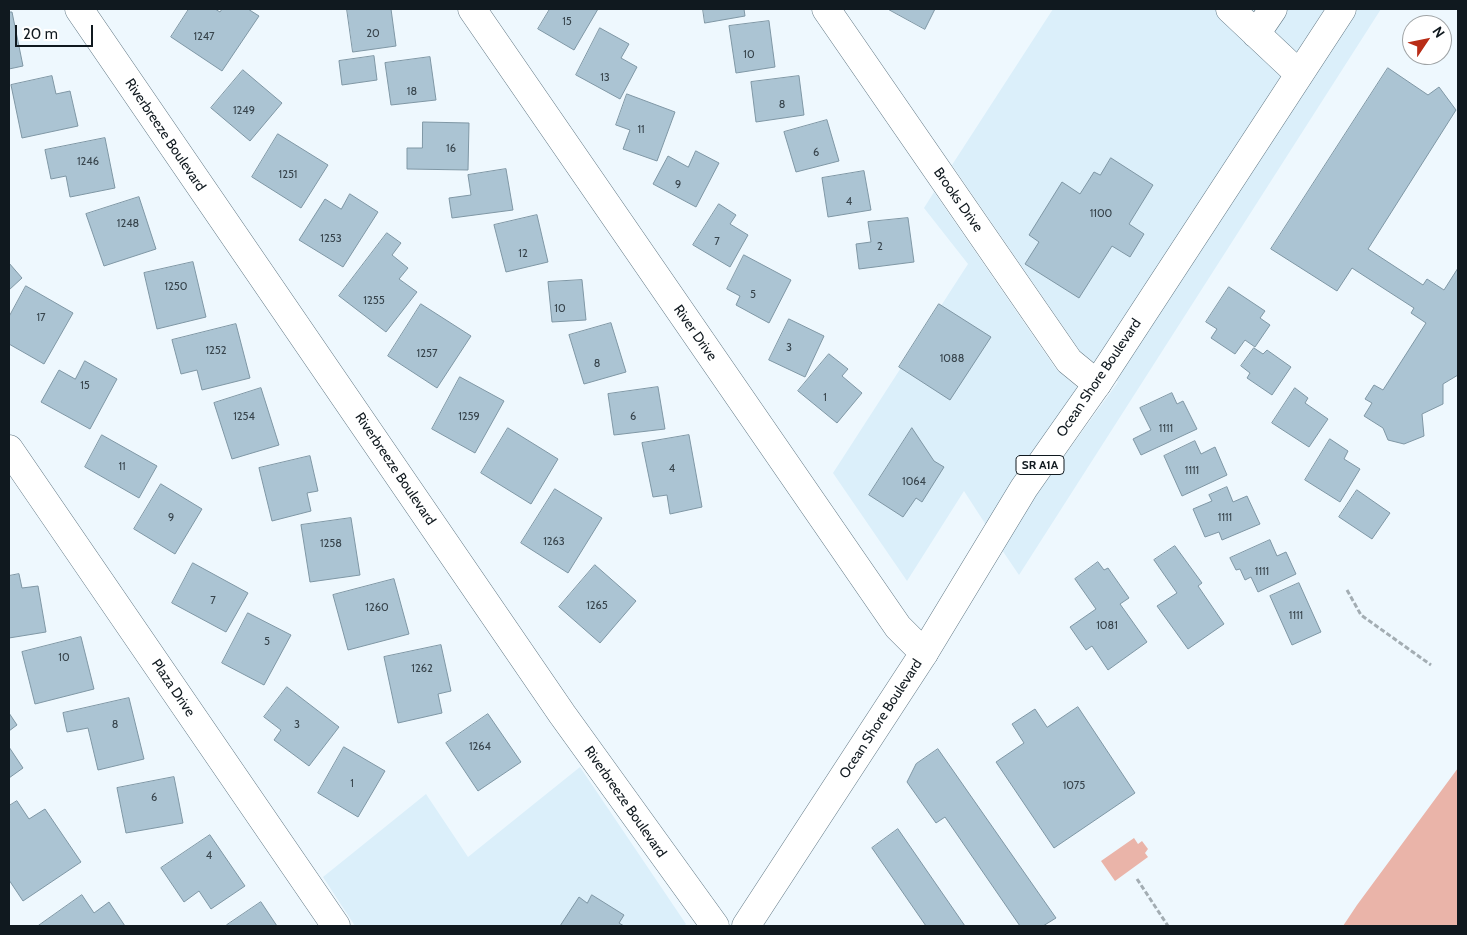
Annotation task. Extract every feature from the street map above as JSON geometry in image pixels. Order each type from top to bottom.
[{"type":"street","name":"Riverbreeze Boulevard","points":[[79,9],[562,714],[715,926]]},
{"type":"street","name":"River Drive","points":[[472,9],[898,627],[924,653]]},
{"type":"street","name":"Brooks Drive","points":[[826,9],[1069,361],[1097,384]]},
{"type":"street","points":[[1230,9],[1299,74]]},
{"type":"street","points":[[1256,34],[1273,9]]},
{"type":"street","name":"Ocean Shore Boulevard","points":[[746,926],[924,653],[1024,488],[1097,384],[1340,9]]},
{"type":"street","name":"Plaza Drive","points":[[9,449],[336,926]]},
{"type":"path","points":[[1348,590],[1362,616],[1431,665]]},
{"type":"path","points":[[1137,880],[1168,926]]},
{"type":"shaded area","points":[[1053,9],[1325,9],[1095,363],[1080,351],[952,165]]},
{"type":"shaded area","points":[[1358,9],[1381,9],[1019,575],[1002,550],[1036,495],[1118,382],[1116,380]]},
{"type":"shaded area","points":[[934,192],[1056,369],[1078,388],[986,525],[964,491],[907,581],[833,473],[968,264],[924,208]]},
{"type":"shaded area","points":[[580,767],[686,924],[684,926],[355,926],[323,877],[426,794],[468,857]]},
{"type":"shaded area","points":[[1458,768],[1458,926],[1343,926],[1357,905]]},
{"type":"shaded area","points":[[1134,838],[1138,844],[1142,841],[1148,849],[1145,853],[1148,857],[1115,881],[1101,861]]},
{"type":"building","points":[[189,9],[215,9],[220,12],[222,9],[248,9],[259,16],[222,71],[171,37]]},
{"type":"building","points":[[347,9],[391,9],[396,46],[353,52]]},
{"type":"building","points":[[550,9],[598,9],[574,50],[538,29]]},
{"type":"building","points":[[703,9],[744,9],[745,16],[705,23]]},
{"type":"building","points":[[888,9],[935,9],[925,29]]},
{"type":"building","points":[[9,12],[12,12],[23,66],[9,69]]},
{"type":"building","points":[[769,21],[775,67],[736,73],[729,26]]},
{"type":"building","points":[[600,28],[629,44],[621,58],[637,67],[620,99],[576,75]]},
{"type":"building","points":[[374,56],[377,80],[342,85],[339,61]]},
{"type":"building","points":[[430,57],[436,100],[391,105],[385,63]]},
{"type":"building","points":[[1388,68],[1428,95],[1439,87],[1456,110],[1368,249],[1423,285],[1427,279],[1444,290],[1458,268],[1458,375],[1443,384],[1443,404],[1422,414],[1424,436],[1404,444],[1388,440],[1383,428],[1364,416],[1372,403],[1365,399],[1374,385],[1383,390],[1426,323],[1411,313],[1414,308],[1352,268],[1337,291],[1271,249]]},
{"type":"building","points":[[243,70],[282,103],[250,141],[211,108]]},
{"type":"building","points":[[52,76],[56,94],[70,91],[78,126],[22,138],[11,85]]},
{"type":"building","points":[[799,76],[804,115],[756,122],[751,82]]},
{"type":"building","points":[[627,94],[675,112],[657,161],[623,149],[630,130],[616,125]]},
{"type":"building","points":[[827,120],[839,161],[796,172],[784,132]]},
{"type":"building","points":[[423,122],[469,123],[468,170],[407,169],[407,148],[422,148]]},
{"type":"building","points":[[278,134],[328,165],[301,208],[252,177]]},
{"type":"building","points":[[105,138],[115,188],[70,197],[66,176],[51,179],[45,150]]},
{"type":"building","points":[[696,151],[719,163],[696,207],[653,184],[668,156],[688,167]]},
{"type":"building","points":[[1111,158],[1153,185],[1129,224],[1144,234],[1130,257],[1112,246],[1079,298],[1025,264],[1039,242],[1029,235],[1062,182],[1080,194],[1094,172],[1100,175]]},
{"type":"building","points":[[506,169],[513,210],[452,218],[449,198],[471,195],[468,175]]},
{"type":"building","points":[[864,171],[871,210],[828,217],[822,178]]},
{"type":"building","points":[[350,194],[378,212],[343,267],[299,240],[325,199],[341,209]]},
{"type":"building","points":[[139,197],[156,249],[104,266],[86,214]]},
{"type":"building","points":[[719,204],[736,215],[730,224],[748,235],[730,267],[693,245]]},
{"type":"building","points":[[537,215],[548,262],[506,272],[494,225]]},
{"type":"building","points":[[908,218],[914,262],[859,269],[856,244],[871,242],[868,222]]},
{"type":"building","points":[[387,233],[401,243],[392,255],[408,268],[399,279],[417,292],[386,332],[339,296]]},
{"type":"building","points":[[744,255],[791,280],[769,323],[736,305],[740,296],[727,289]]},
{"type":"building","points":[[193,262],[206,317],[157,329],[144,273]]},
{"type":"building","points":[[9,263],[22,278],[9,290]]},
{"type":"building","points":[[582,280],[586,320],[552,322],[548,282]]},
{"type":"building","points":[[26,286],[73,313],[44,364],[9,344],[9,317]]},
{"type":"building","points":[[1229,287],[1265,311],[1260,318],[1270,325],[1255,347],[1245,340],[1235,354],[1211,338],[1217,329],[1206,322]]},
{"type":"building","points":[[421,304],[471,336],[437,388],[388,356]]},
{"type":"building","points":[[939,304],[991,337],[950,400],[899,367]]},
{"type":"building","points":[[789,319],[824,336],[805,377],[769,360]]},
{"type":"building","points":[[611,323],[626,372],[584,384],[569,335]]},
{"type":"building","points":[[236,324],[250,378],[202,390],[197,370],[181,374],[172,340]]},
{"type":"building","points":[[1254,348],[1263,354],[1267,350],[1291,367],[1272,395],[1247,378],[1250,373],[1241,366]]},
{"type":"building","points":[[829,354],[848,369],[842,376],[862,393],[837,423],[798,391]]},
{"type":"building","points":[[85,361],[117,379],[90,429],[41,402],[59,370],[75,379]]},
{"type":"building","points":[[460,377],[504,401],[475,453],[432,429]]},
{"type":"building","points":[[658,387],[665,429],[614,435],[608,394]]},
{"type":"building","points":[[261,388],[279,445],[232,459],[214,403]]},
{"type":"building","points":[[1295,388],[1308,398],[1305,403],[1328,419],[1309,447],[1272,423]]},
{"type":"building","points":[[1172,393],[1177,404],[1183,401],[1197,429],[1141,455],[1133,439],[1151,430],[1140,408]]},
{"type":"building","points":[[508,428],[558,459],[531,504],[481,473]]},
{"type":"building","points":[[912,428],[934,461],[944,467],[922,502],[916,498],[903,517],[869,495]]},
{"type":"building","points":[[102,435],[157,466],[139,498],[85,467]]},
{"type":"building","points":[[689,435],[702,507],[670,514],[667,495],[653,497],[642,443]]},
{"type":"building","points":[[1330,439],[1348,451],[1344,459],[1360,469],[1340,502],[1305,480]]},
{"type":"building","points":[[1195,441],[1201,454],[1215,447],[1227,475],[1182,496],[1164,456]]},
{"type":"building","points":[[310,456],[318,491],[307,493],[311,511],[272,521],[259,468]]},
{"type":"building","points":[[161,484],[202,509],[175,554],[134,529]]},
{"type":"building","points":[[1227,487],[1233,502],[1247,496],[1260,524],[1222,540],[1219,532],[1205,537],[1193,509],[1212,501],[1209,495]]},
{"type":"building","points":[[555,489],[602,518],[568,573],[521,543]]},
{"type":"building","points":[[1357,490],[1390,513],[1372,539],[1339,517]]},
{"type":"building","points":[[351,518],[360,575],[310,582],[301,525]]},
{"type":"building","points":[[1270,540],[1277,556],[1286,552],[1296,574],[1258,592],[1251,577],[1245,580],[1240,569],[1236,570],[1230,558]]},
{"type":"building","points":[[1175,546],[1202,583],[1198,586],[1224,624],[1188,649],[1157,606],[1177,593],[1154,560]]},
{"type":"building","points":[[1098,562],[1104,570],[1108,568],[1129,598],[1120,604],[1147,642],[1108,670],[1092,646],[1086,650],[1070,627],[1096,609],[1075,579]]},
{"type":"building","points":[[193,563],[248,593],[226,632],[172,603]]},
{"type":"building","points":[[595,565],[636,601],[600,643],[559,607]]},
{"type":"building","points":[[19,574],[22,588],[38,586],[46,632],[9,638],[9,576]]},
{"type":"building","points":[[394,579],[409,634],[348,650],[333,595]]},
{"type":"building","points":[[1299,583],[1321,632],[1292,645],[1270,596]]},
{"type":"building","points":[[248,613],[291,635],[264,685],[222,663]]},
{"type":"building","points":[[81,637],[94,689],[35,704],[22,652]]},
{"type":"building","points":[[441,645],[451,691],[438,694],[442,713],[398,723],[384,657]]},
{"type":"building","points":[[287,687],[339,727],[309,766],[274,740],[281,730],[264,717]]},
{"type":"building","points":[[129,698],[144,759],[98,770],[88,728],[67,732],[63,713]]},
{"type":"building","points":[[1078,707],[1135,793],[1054,848],[996,762],[1024,743],[1012,724],[1035,709],[1047,727]]},
{"type":"building","points":[[9,713],[17,725],[9,731]]},
{"type":"building","points":[[488,714],[521,762],[478,791],[446,743]]},
{"type":"building","points":[[9,747],[23,768],[9,778]]},
{"type":"building","points":[[344,747],[385,771],[358,817],[318,793]]},
{"type":"building","points":[[938,749],[1056,918],[1043,926],[1020,926],[945,817],[936,823],[907,782],[916,764]]},
{"type":"building","points":[[174,777],[183,823],[126,833],[117,788]]},
{"type":"building","points":[[17,801],[29,819],[45,809],[81,862],[23,901],[9,880],[9,806]]},
{"type":"building","points":[[898,829],[965,926],[926,926],[872,848]]},
{"type":"building","points":[[210,835],[245,886],[211,909],[199,891],[184,902],[161,868]]},
{"type":"building","points":[[82,895],[94,913],[109,902],[125,926],[38,926]]},
{"type":"building","points":[[592,895],[624,915],[619,923],[624,926],[560,926],[579,897],[587,903]]},
{"type":"building","points":[[261,902],[277,926],[227,925]]}]
